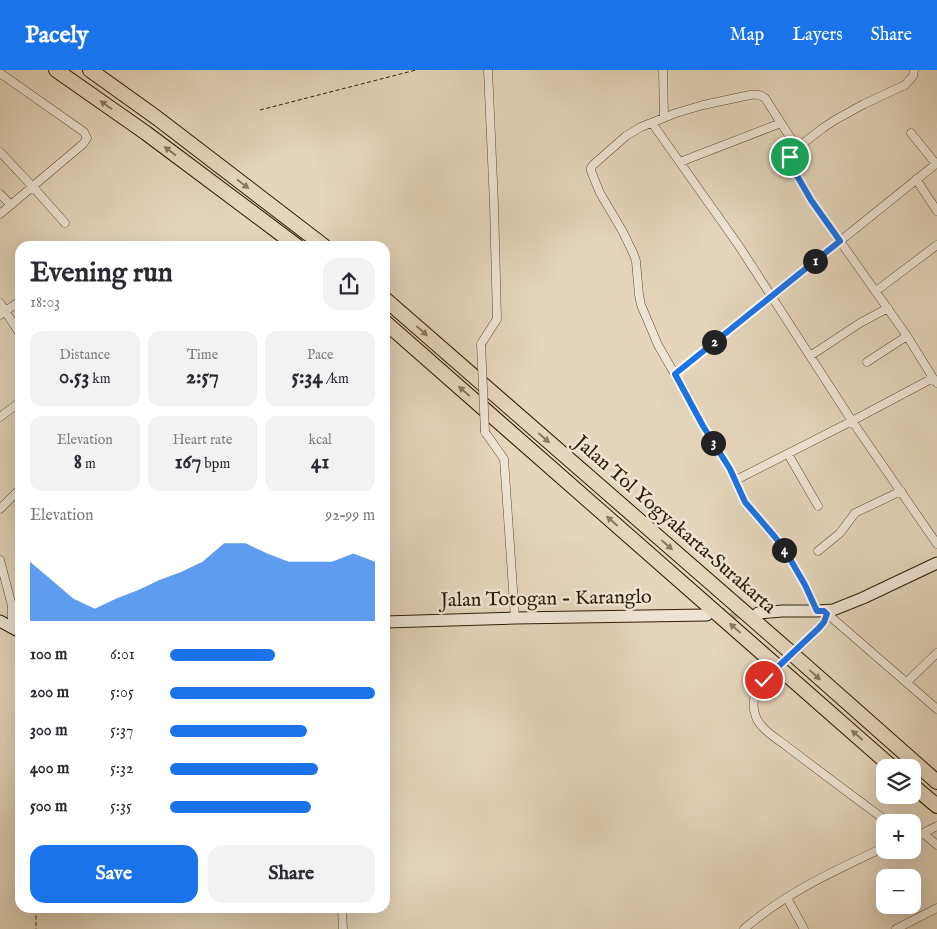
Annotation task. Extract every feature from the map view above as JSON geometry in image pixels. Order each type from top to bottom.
[{"type":"highway","points":[[56,70],[146,133],[290,241]]},
{"type":"highway","points":[[90,70],[157,118],[317,241]]},
{"type":"highway","name":"Jalan Tol Yogyakarta–Surakarta","points":[[390,303],[937,782]]},
{"type":"highway","name":"Jalan Tol Yogyakarta–Surakarta","points":[[390,326],[883,759]]},
{"type":"highway","points":[[921,793],[937,806]]},
{"type":"main road","points":[[758,613],[822,612],[833,610],[937,563]]},
{"type":"main road","name":"Jalan Totogan - Karanglo","points":[[390,622],[707,615]]},
{"type":"main road","points":[[0,621],[15,629]]},
{"type":"street","points":[[488,70],[497,319],[481,344],[485,432],[504,459],[515,618]]},
{"type":"street","points":[[663,70],[664,117]]},
{"type":"street","points":[[736,480],[935,380],[876,290],[811,200],[790,164],[790,157],[797,148],[835,120],[905,84],[913,76],[914,70]]},
{"type":"street","points":[[0,73],[84,132],[87,138],[83,144],[0,214]]},
{"type":"street","points":[[797,148],[765,98],[755,94],[703,105],[664,117],[641,127],[626,136],[593,165],[591,171],[603,199],[623,232],[634,255],[641,305],[658,345],[703,426],[736,480],[745,502],[775,537],[822,612],[937,709]]},
{"type":"street","points":[[652,122],[739,246],[852,421],[937,544]]},
{"type":"street","points":[[680,162],[781,123]]},
{"type":"street","points":[[675,374],[937,163],[911,133]]},
{"type":"street","points":[[0,152],[65,223]]},
{"type":"street","points":[[916,179],[937,211]]},
{"type":"street","points":[[0,194],[12,205]]},
{"type":"street","points":[[876,290],[937,245]]},
{"type":"street","points":[[0,303],[3,313],[15,328]]},
{"type":"street","points":[[3,313],[15,305]]},
{"type":"street","points":[[810,356],[860,323],[888,308]]},
{"type":"street","points":[[867,362],[907,336]]},
{"type":"street","points":[[0,417],[15,406]]},
{"type":"street","points":[[788,454],[818,506]]},
{"type":"street","points":[[818,551],[840,533],[855,514],[901,491]]},
{"type":"street","points":[[0,509],[15,494]]},
{"type":"street","points":[[0,560],[15,624]]},
{"type":"street","points":[[822,612],[822,625],[774,670],[756,691],[753,703],[754,711],[759,723],[817,770],[877,814]]},
{"type":"street","points":[[907,682],[937,653]]},
{"type":"street","points":[[937,826],[923,833],[937,845]]},
{"type":"street","points":[[744,929],[786,898],[836,870],[876,851]]},
{"type":"street","points":[[786,898],[804,929]]},
{"type":"street","points":[[896,929],[908,926],[937,908]]},
{"type":"street","points":[[342,913],[343,929]]},
{"type":"path","points":[[260,110],[416,70]]},
{"type":"path","points":[[36,913],[36,929]]},
{"type":"tunnel","points":[[714,614],[750,613]]},
{"type":"route","points":[[764,680],[822,625],[827,614],[824,611],[817,611],[786,552],[745,502],[730,469],[703,426],[675,374],[840,241],[811,200],[790,164],[790,157]]}]
